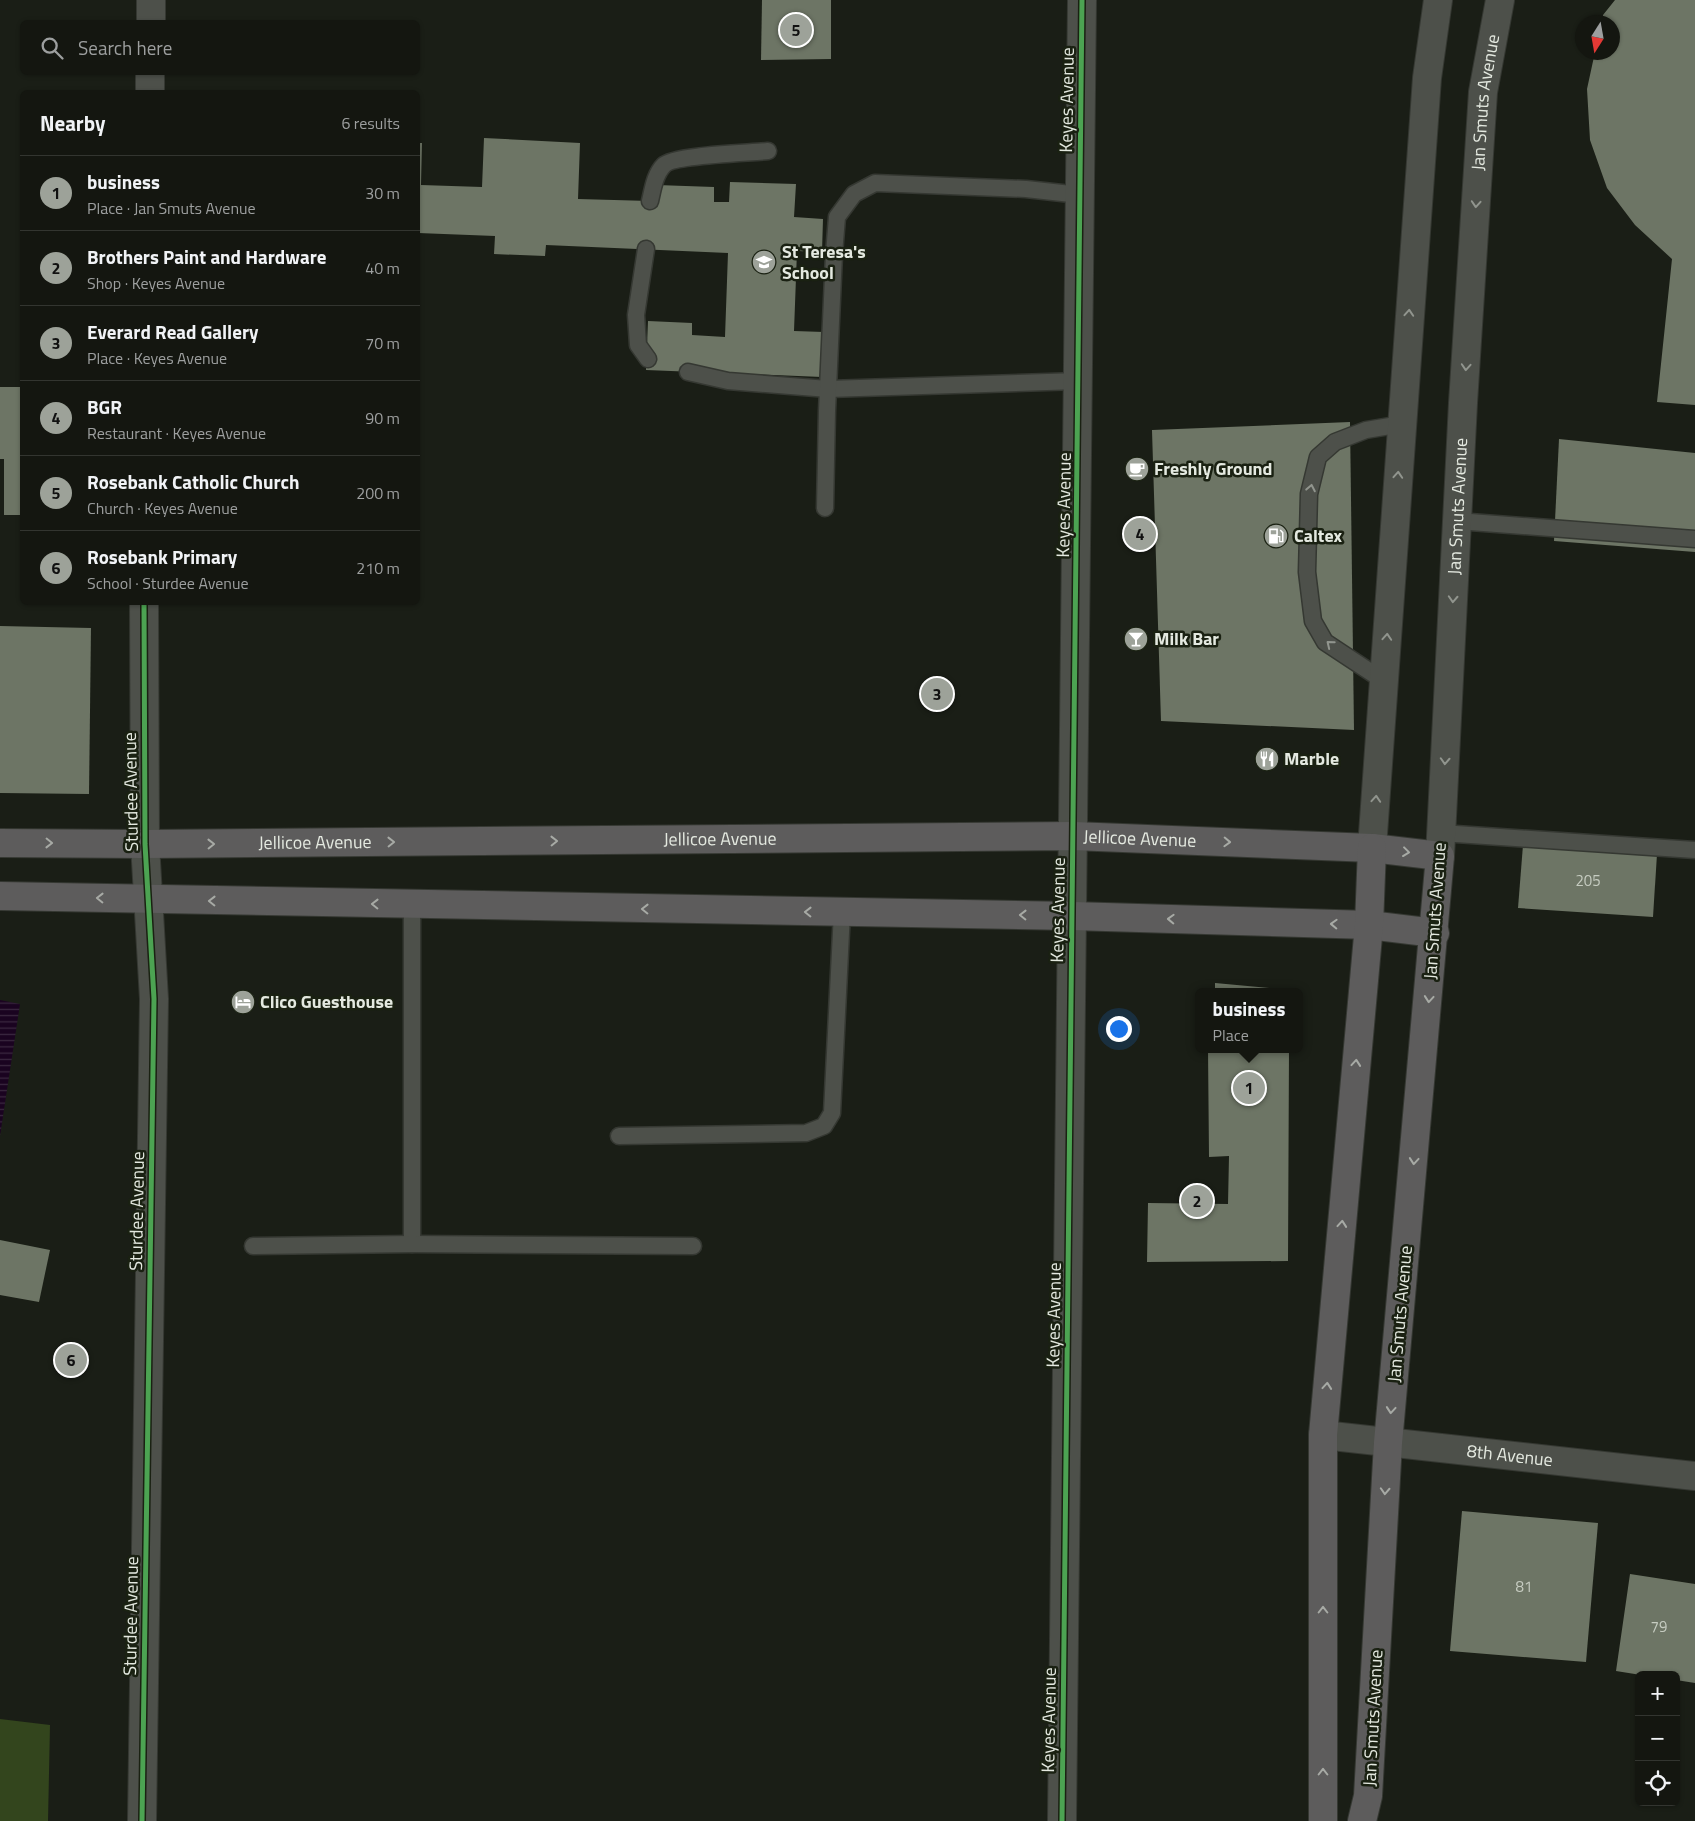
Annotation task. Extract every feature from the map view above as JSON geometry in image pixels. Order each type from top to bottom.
[{"type":"main road","name":"Jellicoe Avenue","points":[[0,843],[145,844],[1073,836],[1372,848],[1441,844]]},
{"type":"main road","name":"Jan Smuts Avenue","points":[[1362,1821],[1368,1796],[1388,1443],[1441,844]]},
{"type":"main road","points":[[1323,1821],[1323,1435],[1369,926],[1372,848]]},
{"type":"main road","points":[[0,896],[1072,916],[1369,926],[1434,933]]},
{"type":"street","points":[[151,0],[151,20]]},
{"type":"street","points":[[1372,848],[1427,78],[1438,0]]},
{"type":"street","name":"Jan Smuts Avenue","points":[[1441,844],[1457,521],[1483,92],[1500,0]]},
{"type":"street","name":"Keyes Avenue","points":[[1062,1821],[1079,381],[1078,1]]},
{"type":"street","points":[[150,75],[150,90]]},
{"type":"street","name":"Sturdee Avenue","points":[[142,1821],[154,1000],[145,844],[144,605]]},
{"type":"street","name":"8th Avenue","points":[[1323,1435],[1695,1476]]},
{"type":"lane","points":[[650,201],[657,174],[666,163],[689,158],[768,151]]},
{"type":"lane","points":[[825,508],[828,389],[837,218],[854,194],[875,183],[1026,189],[1080,195]]},
{"type":"lane","points":[[646,249],[636,315],[638,345],[648,359]]},
{"type":"lane","points":[[688,372],[728,381],[828,389],[1079,381]]},
{"type":"lane","points":[[1384,681],[1325,642],[1314,621],[1307,572],[1309,494],[1318,458],[1335,442],[1366,430],[1402,424]]},
{"type":"lane","points":[[1457,521],[1695,539]]},
{"type":"lane","points":[[1441,844],[1695,850]]},
{"type":"lane","points":[[412,904],[412,1244]]},
{"type":"lane","points":[[619,1136],[806,1133],[824,1126],[832,1113],[842,912]]},
{"type":"lane","points":[[253,1246],[412,1244],[693,1246]]},
{"type":"green space","points":[[0,1719],[50,1725],[48,1821],[0,1821]]},
{"type":"shaded area","points":[[0,1000],[20,1004],[0,1136]]},
{"type":"building","points":[[762,0],[831,0],[831,59],[761,60]]},
{"type":"building","points":[[1615,0],[1695,0],[1695,405],[1657,402],[1672,259],[1635,225],[1607,188],[1590,140],[1587,89],[1593,60],[1620,60],[1620,15],[1603,15]]},
{"type":"building","points":[[484,138],[580,143],[578,199],[650,201],[657,185],[714,187],[714,202],[729,202],[730,182],[796,184],[794,217],[823,219],[822,252],[797,251],[794,331],[824,332],[822,377],[646,370],[648,321],[692,323],[692,335],[725,337],[728,253],[546,245],[545,256],[494,254],[495,236],[420,233],[420,143],[422,143],[421,185],[482,187]]},
{"type":"building","points":[[0,387],[20,387],[20,515],[4,515],[4,459],[0,459]]},
{"type":"building","points":[[1350,422],[1354,730],[1161,721],[1152,430]]},
{"type":"building","points":[[1559,439],[1695,453],[1695,552],[1554,541]]},
{"type":"building","points":[[0,626],[91,628],[89,794],[0,793]]},
{"type":"building","points":[[1523,845],[1657,854],[1653,917],[1518,908]]},
{"type":"building","points":[[1215,983],[1268,988],[1215,988]]},
{"type":"building","points":[[1208,1053],[1289,1053],[1288,1261],[1147,1262],[1148,1203],[1228,1204],[1229,1156],[1209,1157]]},
{"type":"building","points":[[0,1240],[50,1250],[39,1302],[0,1295]]},
{"type":"building","points":[[1462,1511],[1598,1523],[1586,1662],[1450,1651]]},
{"type":"building","points":[[1630,1574],[1695,1584],[1695,1683],[1680,1681],[1680,1671],[1635,1671],[1635,1674],[1616,1671]]},
{"type":"cycle path","points":[[1062,1821],[1082,0]]},
{"type":"cycle path","points":[[142,1821],[154,999],[145,844],[144,605]]},
{"type":"place","name":"Rosebank Catholic Church","points":[[796,30]]},
{"type":"place","name":"St Teresa's School","points":[[764,262]]},
{"type":"place","name":"Freshly Ground","points":[[1137,469]]},
{"type":"place","name":"BGR","points":[[1140,534]]},
{"type":"place","name":"Caltex","points":[[1276,536]]},
{"type":"place","name":"Milk Bar","points":[[1136,639]]},
{"type":"place","name":"Everard Read Gallery","points":[[937,694]]},
{"type":"place","name":"Marble","points":[[1267,759]]},
{"type":"place","name":"Clico Guesthouse","points":[[243,1002]]},
{"type":"place","name":"business","points":[[1249,1088]]},
{"type":"place","name":"Brothers Paint and Hardware","points":[[1197,1201]]},
{"type":"place","name":"Rosebank Primary","points":[[71,1360]]}]
